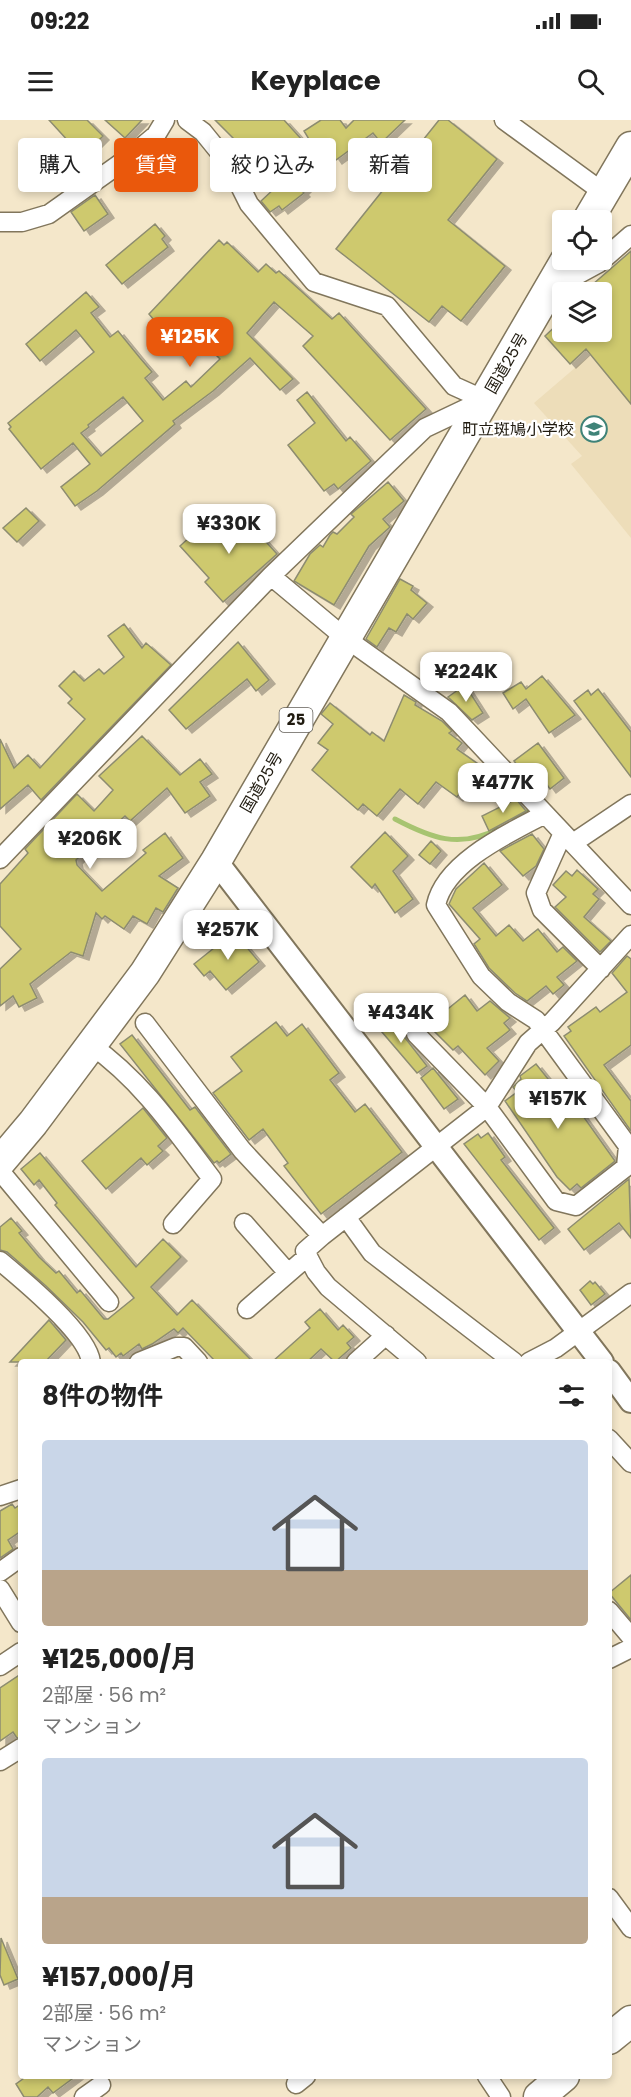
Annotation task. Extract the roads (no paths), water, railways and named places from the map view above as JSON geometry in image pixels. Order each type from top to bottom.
[{"type":"highway","points":[[594,210],[631,147]]},
{"type":"highway","name":"国道25号","points":[[0,1162],[33,1124],[145,973],[216,861],[344,637],[560,270]]},
{"type":"highway","points":[[612,2037],[631,2021]]},
{"type":"highway","points":[[539,2097],[560,2079]]},
{"type":"street","points":[[0,222],[22,222],[49,213],[132,155],[156,135],[165,120]]},
{"type":"street","points":[[187,120],[203,132],[229,164],[249,204],[314,282],[387,306],[454,386],[486,399]]},
{"type":"street","points":[[504,120],[604,192]]},
{"type":"street","points":[[548,291],[599,263],[631,235]]},
{"type":"street","points":[[0,858],[271,576],[425,428],[486,399]]},
{"type":"street","points":[[271,576],[344,637],[449,712],[631,905]]},
{"type":"street","points":[[601,969],[537,902],[536,893],[568,838],[631,804]]},
{"type":"street","points":[[416,1034],[487,1107],[556,1201],[576,1206],[626,1167],[628,1146],[536,1020],[508,1002],[481,976],[450,930],[436,904],[440,888],[487,845],[545,814]]},
{"type":"street","points":[[216,861],[600,1359]]},
{"type":"street","points":[[414,1359],[328,1287],[316,1272],[305,1251],[436,1145],[487,1107],[528,1043],[542,1031],[631,935]]},
{"type":"street","points":[[145,1023],[242,1150],[322,1236]]},
{"type":"street","points":[[91,1045],[114,1061],[152,1099],[212,1179],[173,1224]]},
{"type":"street","points":[[0,1171],[109,1302]]},
{"type":"street","points":[[346,1217],[372,1253],[510,1359]]},
{"type":"street","points":[[244,1222],[288,1273]]},
{"type":"street","points":[[247,1309],[308,1256]]},
{"type":"street","points":[[0,1261],[79,1336],[90,1352],[92,1359]]},
{"type":"street","points":[[539,1359],[580,1332],[631,1293]]},
{"type":"street","points":[[359,1359],[386,1335]]},
{"type":"street","points":[[146,1359],[176,1347],[184,1347],[195,1359]]},
{"type":"street","points":[[612,1375],[631,1401]]},
{"type":"street","points":[[612,1442],[631,1463]]},
{"type":"street","points":[[0,1496],[18,1490]]},
{"type":"street","points":[[0,1572],[18,1559]]},
{"type":"street","points":[[0,1588],[18,1618]]},
{"type":"street","points":[[612,1615],[631,1637]]},
{"type":"street","points":[[612,1658],[631,1648]]},
{"type":"street","points":[[0,1666],[18,1654]]},
{"type":"street","points":[[0,1761],[18,1750]]},
{"type":"street","points":[[612,1902],[631,1928]]},
{"type":"street","points":[[489,2079],[501,2097]]},
{"type":"street","points":[[84,2097],[101,2085]]},
{"type":"waterway","points":[[514,820],[531,810]]},
{"type":"waterway","points":[[395,819],[445,839],[471,839],[498,829]]},
{"type":"place","name":"町立斑鳩小学校","points":[[594,429]]}]
